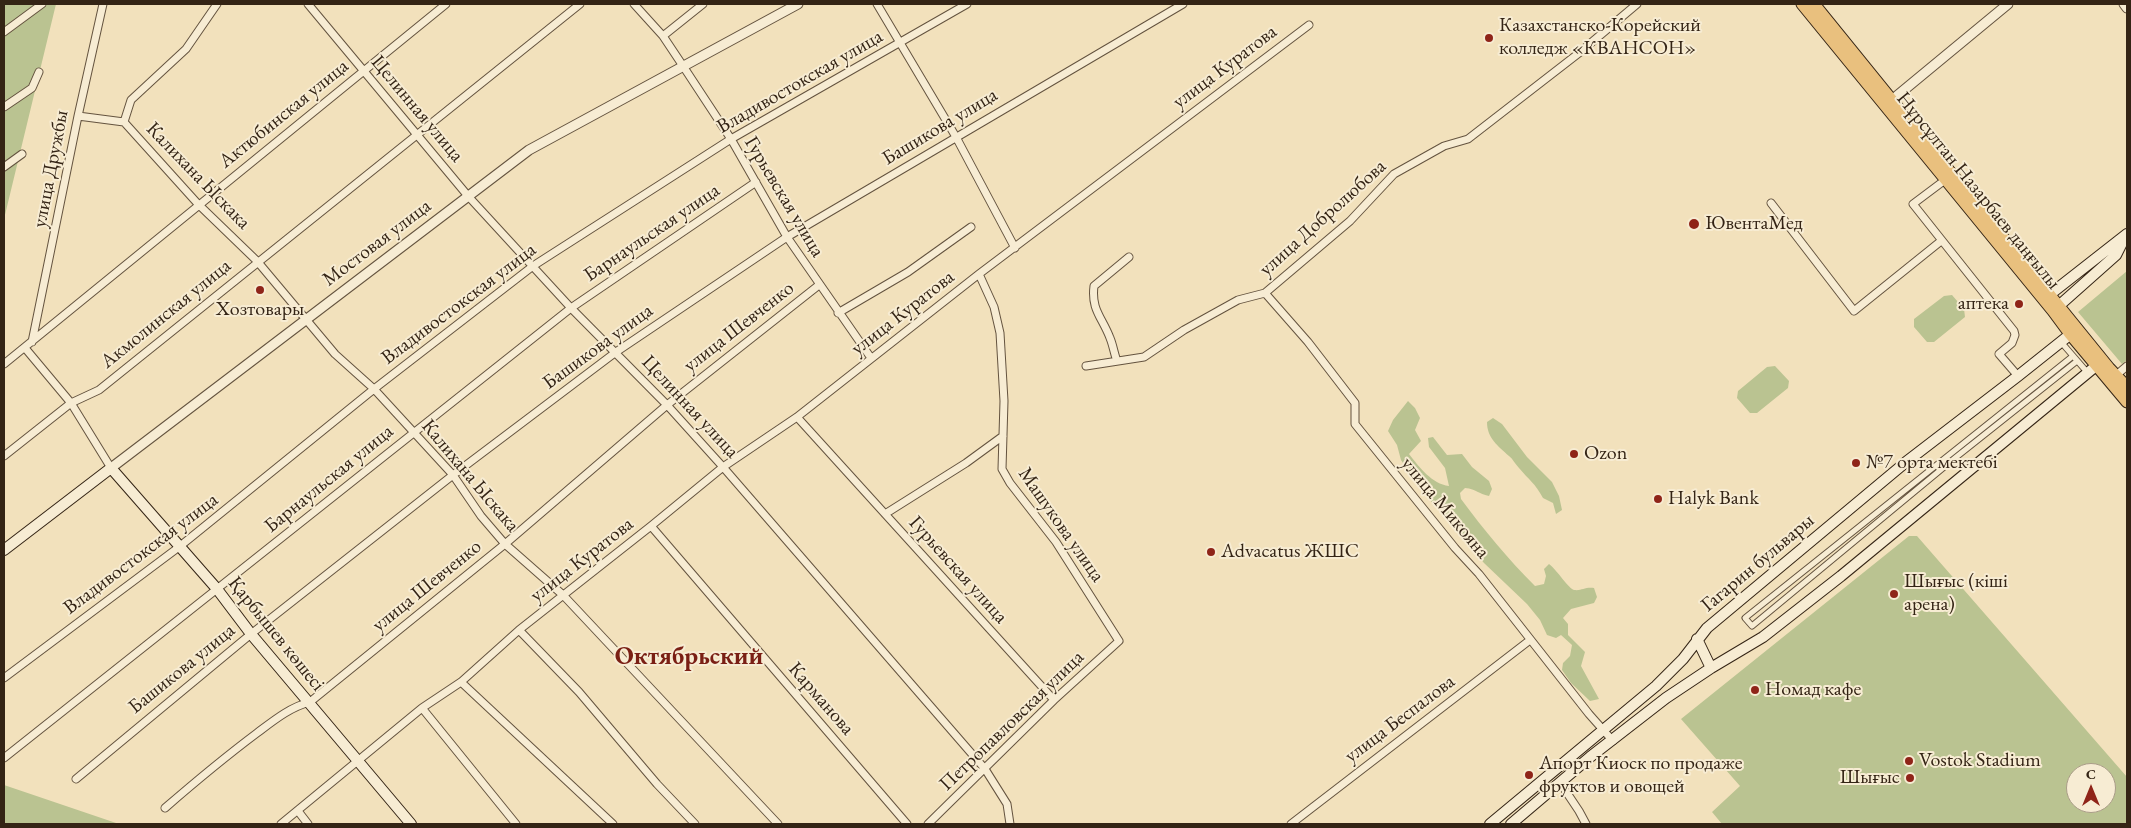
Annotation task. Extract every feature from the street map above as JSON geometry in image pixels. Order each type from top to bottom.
[{"type":"main road","name":"Нұрсұлтан Назарбаев даңғылы","points":[[1802,4],[1888,103],[2056,308],[2069,335],[2095,366],[2124,386],[2127,402]]},
{"type":"main road","name":"Нұрсұлтан Назарбаев даңғылы","points":[[1814,4],[1944,180],[2047,297]]},
{"type":"main road","points":[[2047,297],[2126,235]]},
{"type":"main road","points":[[2056,308],[2116,255],[2126,235]]},
{"type":"main road","name":"Гагарин бульвары","points":[[1490,824],[1656,686],[1683,659],[1707,628],[1900,467],[2069,335]]},
{"type":"main road","points":[[1511,824],[1561,784],[1590,757],[1666,698],[1763,637],[1833,582],[2095,366]]},
{"type":"main road","name":"Қарбышев көшесі","points":[[112,468],[217,589],[251,634],[411,824]]},
{"type":"main road","name":"Мостовая улица","points":[[4,550],[112,468]]},
{"type":"main road","points":[[1697,639],[1711,668]]},
{"type":"street","points":[[4,32],[42,4]]},
{"type":"street","name":"улица Дружбы","points":[[32,342],[103,4]]},
{"type":"street","name":"Калихана Ыскака","points":[[124,122],[131,100],[186,49],[217,4]]},
{"type":"street","name":"Целинная улица","points":[[308,4],[468,196],[571,308],[667,405],[723,466],[985,769],[1007,804],[1010,824]]},
{"type":"street","name":"Актюбинская улица","points":[[4,364],[198,204],[446,4]]},
{"type":"street","name":"Акмолинская улица","points":[[4,456],[71,403],[99,390],[580,4]]},
{"type":"street","name":"Гурьевская улица","points":[[634,4],[663,36],[731,139],[787,237],[838,314],[871,358]]},
{"type":"street","points":[[663,36],[704,4]]},
{"type":"street","name":"Мостовая улица","points":[[112,468],[306,318],[529,150],[798,4]]},
{"type":"street","points":[[877,4],[956,136],[1015,248]]},
{"type":"street","name":"Владивостокская улица","points":[[4,678],[179,547],[374,389],[533,266],[731,139],[968,4]]},
{"type":"street","name":"Башикова улица","points":[[76,779],[251,634],[453,475],[616,352],[787,237],[1183,4]]},
{"type":"street","name":"улица Добролюбова","points":[[1086,366],[1144,357],[1184,330],[1238,300],[1265,293],[1350,221],[1394,174],[1444,146],[1468,138],[1579,53],[1637,4]]},
{"type":"street","points":[[1888,103],[2008,4]]},
{"type":"street","points":[[2124,4],[2127,8]]},
{"type":"street","name":"улица Куратова","points":[[281,824],[422,708],[461,682],[519,630],[651,526],[723,466],[797,417],[979,274],[1309,25]]},
{"type":"street","points":[[4,108],[32,88],[39,72]]},
{"type":"street","name":"Калихана Ыскака","points":[[78,116],[124,122],[198,204],[258,261],[335,354],[374,389],[453,475],[481,516],[504,544],[563,594],[778,824]]},
{"type":"street","points":[[4,167],[22,154]]},
{"type":"street","points":[[1944,180],[1913,204],[2014,331],[2015,335],[2012,343],[1999,354],[2018,376]]},
{"type":"street","name":"Барнаульская улица","points":[[4,758],[571,308],[756,182]]},
{"type":"street","points":[[1772,203],[1854,311],[1941,241]]},
{"type":"street","points":[[838,314],[908,272],[971,227]]},
{"type":"street","points":[[1117,361],[1110,337],[1096,312],[1092,299],[1094,286],[1129,257]]},
{"type":"street","name":"Машукова улица","points":[[979,274],[994,307],[1000,333],[1003,372],[1002,469],[1010,483],[1056,542],[1119,641]]},
{"type":"street","name":"улица Шевченко","points":[[165,808],[277,718],[302,704],[310,702],[504,544],[667,405],[819,284]]},
{"type":"street","name":"улица Микояна","points":[[1265,293],[1308,342],[1355,403],[1355,424],[1613,741]]},
{"type":"street","points":[[2069,335],[2073,356],[2077,361],[2095,366]]},
{"type":"street","points":[[25,348],[71,403],[112,468]]},
{"type":"street","points":[[2073,356],[1745,618],[1752,626],[1955,458],[2077,361]]},
{"type":"street","points":[[2112,378],[2127,366]]},
{"type":"street","name":"Гурьевская улица","points":[[797,417],[1054,700]]},
{"type":"street","points":[[885,514],[1003,436]]},
{"type":"street","name":"Карманова","points":[[651,526],[907,824]]},
{"type":"street","points":[[1828,550],[1835,557]]},
{"type":"street","points":[[519,630],[579,692],[657,784],[694,824]]},
{"type":"street","name":"улица Беспалова","points":[[1290,824],[1530,640]]},
{"type":"street","name":"Петропавловская улица","points":[[928,824],[1054,700],[1119,641]]},
{"type":"street","points":[[461,682],[613,824]]},
{"type":"street","points":[[422,708],[516,824]]},
{"type":"street","points":[[1561,784],[1586,824]]},
{"type":"street","points":[[298,811],[308,824]]},
{"type":"green space","points":[[4,4],[56,4],[4,219]]},
{"type":"green space","points":[[2127,271],[2127,360],[2122,364],[2078,312]]},
{"type":"green space","points":[[1952,295],[1964,309],[1965,317],[1934,342],[1927,342],[1914,327],[1914,319],[1944,296]]},
{"type":"green space","points":[[1775,366],[1789,381],[1788,388],[1757,413],[1750,413],[1737,398],[1738,391],[1767,367]]},
{"type":"green space","points":[[1408,401],[1415,408],[1420,418],[1415,430],[1421,441],[1409,454],[1437,482],[1449,486],[1445,468],[1429,447],[1428,438],[1433,437],[1447,455],[1462,454],[1472,467],[1489,481],[1492,489],[1489,496],[1465,488],[1460,493],[1461,499],[1496,544],[1535,586],[1544,584],[1546,576],[1544,569],[1549,564],[1572,589],[1594,588],[1597,597],[1594,603],[1571,609],[1563,618],[1568,624],[1568,635],[1585,652],[1581,666],[1599,699],[1590,701],[1571,683],[1562,670],[1563,663],[1570,656],[1572,645],[1561,635],[1556,638],[1547,635],[1540,620],[1527,604],[1484,563],[1418,486],[1401,460],[1397,445],[1388,431],[1393,420]]},
{"type":"green space","points":[[1493,418],[1502,424],[1527,457],[1552,482],[1559,496],[1562,510],[1556,514],[1553,503],[1543,498],[1535,485],[1491,437],[1487,428],[1487,422]]},
{"type":"green space","points":[[1909,536],[1917,536],[2115,763],[2066,763],[2066,813],[2116,813],[2116,764],[2127,777],[2127,824],[1722,824],[1712,812],[1740,786],[1681,719]]},
{"type":"green space","points":[[4,785],[119,824],[4,824]]},
{"type":"place","name":"Казахстанско-Корейский колледж «КВАНСОН»","points":[[1489,38]]},
{"type":"place","name":"ЮвентаМед","points":[[1694,224]]},
{"type":"place","name":"Хозтовары","points":[[260,290]]},
{"type":"place","name":"аптека","points":[[2019,304]]},
{"type":"place","name":"Ozon","points":[[1574,454]]},
{"type":"place","name":"№7 орта мектебі","points":[[1856,463]]},
{"type":"place","name":"Halyk Bank","points":[[1658,499]]},
{"type":"place","name":"Advacatus ЖШС","points":[[1211,552]]},
{"type":"place","name":"Шығыс (кіші арена)","points":[[1894,594]]},
{"type":"place","name":"Номад кафе","points":[[1755,690]]},
{"type":"place","name":"Vostok Stadium","points":[[1909,761]]},
{"type":"place","name":"Апорт Киоск по продаже фруктов и овощей","points":[[1529,775]]},
{"type":"place","name":"Шығыс","points":[[1910,778]]},
{"type":"district","name":"Октябрьский","points":[[689,657]]}]
